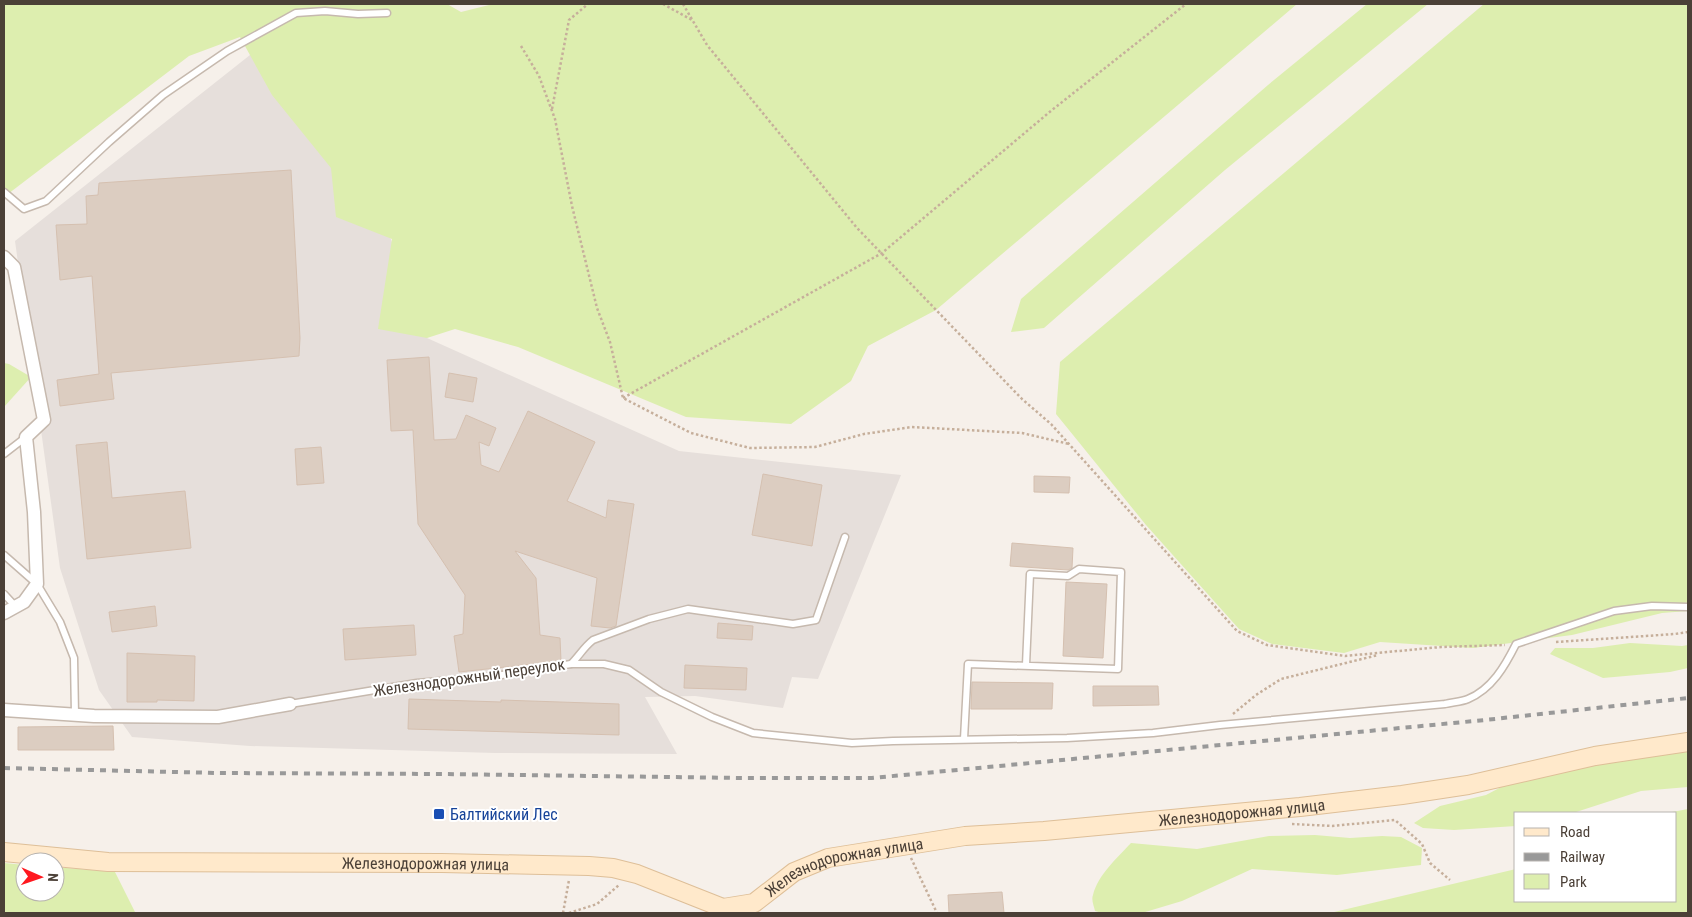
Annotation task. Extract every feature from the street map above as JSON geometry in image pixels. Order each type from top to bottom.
[{"type":"street","points":[[4,257],[14,267],[44,420],[26,437],[34,512],[37,584],[24,602],[4,613]]},
{"type":"street","points":[[4,710],[75,714],[218,717],[290,704]]},
{"type":"street","name":"Железнодорожная улица","points":[[4,852],[108,862],[442,863],[613,868],[637,874],[721,910],[754,903],[794,872],[828,858],[965,836],[1044,831],[1300,807],[1402,795],[1468,785],[1595,756],[1688,742]]},
{"type":"lane","points":[[4,192],[24,209],[46,201],[163,95],[227,51],[296,13],[325,11],[358,14],[387,13]]},
{"type":"lane","points":[[4,454],[26,437]]},
{"type":"lane","name":"Железнодорожный переулок","points":[[290,704],[417,683],[489,677],[571,664],[592,640],[649,620],[688,609],[793,624],[816,620],[845,537]]},
{"type":"lane","points":[[4,555],[37,584],[60,622],[74,658],[75,714]]},
{"type":"lane","points":[[964,739],[968,664],[1118,669],[1121,572],[1079,569],[1068,576],[1030,574],[1026,665]]},
{"type":"lane","points":[[4,594],[16,606]]},
{"type":"lane","points":[[571,664],[604,664],[629,670],[661,692],[712,717],[753,733],[852,744],[964,739],[1067,738],[1153,733],[1220,724],[1445,704],[1468,699],[1485,688],[1503,670],[1516,644],[1614,611],[1652,606],[1688,607]]},
{"type":"path","points":[[552,110],[568,20],[588,4]]},
{"type":"path","points":[[663,4],[693,20]]},
{"type":"path","points":[[683,4],[707,45],[857,228],[1022,399],[1051,424],[1070,444],[1237,631],[1267,645],[1345,656],[1382,654],[1406,650],[1516,644]]},
{"type":"path","points":[[623,398],[882,254],[1045,116],[1186,4]]},
{"type":"path","points":[[521,46],[539,76],[555,118],[572,206],[597,308],[610,342],[623,398],[691,433],[750,448],[815,447],[864,434],[912,427],[1022,433],[1070,444]]},
{"type":"path","points":[[1550,642],[1688,632]]},
{"type":"path","points":[[1220,724],[1256,695],[1281,680],[1328,667],[1406,650]]},
{"type":"path","name":"Железнодорожная улица","points":[[1288,824],[1332,826],[1395,820],[1422,844],[1430,863],[1450,880]]},
{"type":"path","name":"Железнодорожная улица","points":[[911,858],[937,913]]},
{"type":"path","points":[[563,913],[572,866]]},
{"type":"path","points":[[569,913],[597,904],[622,883],[637,874]]},
{"type":"shaded area","points":[[274,36],[371,185],[427,338],[679,451],[901,475],[818,679],[792,677],[783,708],[695,696],[645,697],[677,754],[495,753],[250,746],[132,737],[99,690],[60,568],[15,241]]},
{"type":"green space","points":[[4,4],[447,4],[461,12],[493,4],[1297,4],[936,310],[868,346],[851,381],[791,424],[686,417],[518,347],[455,329],[427,338],[378,329],[392,239],[336,217],[331,168],[272,95],[240,37],[189,56],[4,197]]},
{"type":"green space","points":[[1367,4],[1428,4],[1225,170],[1044,328],[1011,332],[1021,299],[1268,85]]},
{"type":"green space","points":[[1484,4],[1688,4],[1688,611],[1662,613],[1572,635],[1473,648],[1380,642],[1344,653],[1272,644],[1239,629],[1146,525],[1056,414],[1060,362]]},
{"type":"green space","points":[[4,363],[31,377],[4,407]]},
{"type":"green space","points":[[1630,643],[1688,645],[1688,668],[1670,672],[1603,678],[1550,654],[1555,648],[1593,648]]},
{"type":"green space","points":[[1688,752],[1688,787],[1641,791],[1576,812],[1514,812],[1514,826],[1454,830],[1423,828],[1414,823],[1440,806],[1486,795],[1528,773],[1639,754]]},
{"type":"green space","points":[[1688,809],[1688,913],[1330,913],[1514,869],[1514,902],[1677,902],[1677,812],[1672,812]]},
{"type":"green space","points":[[1315,835],[1350,838],[1401,837],[1422,848],[1421,865],[1337,875],[1252,869],[1182,901],[1142,913],[1102,913],[1095,911],[1092,897],[1095,888],[1109,867],[1131,843],[1197,849],[1269,836]]},
{"type":"green space","points":[[4,863],[15,864],[15,902],[65,902],[65,868],[115,872],[135,912],[158,913],[4,913]]},
{"type":"building","points":[[291,170],[300,338],[299,356],[111,373],[114,399],[60,406],[57,380],[99,374],[92,276],[60,280],[56,225],[87,224],[86,196],[98,195],[99,183]]},
{"type":"building","points":[[429,357],[434,440],[456,439],[466,415],[496,428],[489,446],[479,442],[481,465],[499,472],[528,411],[595,442],[567,501],[606,518],[608,500],[634,504],[616,626],[610,628],[591,626],[597,578],[515,551],[536,578],[540,635],[560,638],[561,661],[459,672],[454,636],[463,634],[465,595],[418,524],[413,430],[391,431],[387,360]]},
{"type":"building","points":[[449,373],[477,378],[473,402],[445,397]]},
{"type":"building","points":[[107,442],[112,498],[185,491],[191,548],[87,559],[76,445]]},
{"type":"building","points":[[321,447],[324,483],[297,485],[295,449]]},
{"type":"building","points":[[763,474],[822,485],[812,546],[752,535]]},
{"type":"building","points":[[1034,476],[1070,477],[1069,493],[1034,492]]},
{"type":"building","points":[[1012,543],[1073,548],[1072,568],[1068,570],[1010,566]]},
{"type":"building","points":[[1066,582],[1107,584],[1103,658],[1063,656]]},
{"type":"building","points":[[155,606],[157,626],[112,632],[109,612]]},
{"type":"building","points":[[718,623],[753,626],[752,640],[717,638]]},
{"type":"building","points":[[414,625],[416,655],[345,660],[343,629]]},
{"type":"building","points":[[127,653],[195,656],[194,701],[157,700],[157,702],[127,702]]},
{"type":"building","points":[[685,665],[747,668],[746,690],[684,688]]},
{"type":"building","points":[[972,682],[1053,683],[1052,709],[971,709]]},
{"type":"building","points":[[1093,686],[1158,686],[1159,705],[1093,706]]},
{"type":"building","points":[[409,699],[619,704],[619,735],[408,729]]},
{"type":"building","points":[[113,726],[114,750],[18,750],[18,727]]},
{"type":"building","points":[[1002,892],[1004,913],[949,913],[948,895]]},
{"type":"railway","points":[[4,768],[219,773],[872,778],[1485,720],[1688,698]]},
{"type":"place","name":"Балтийский Лес","points":[[439,814]]}]
